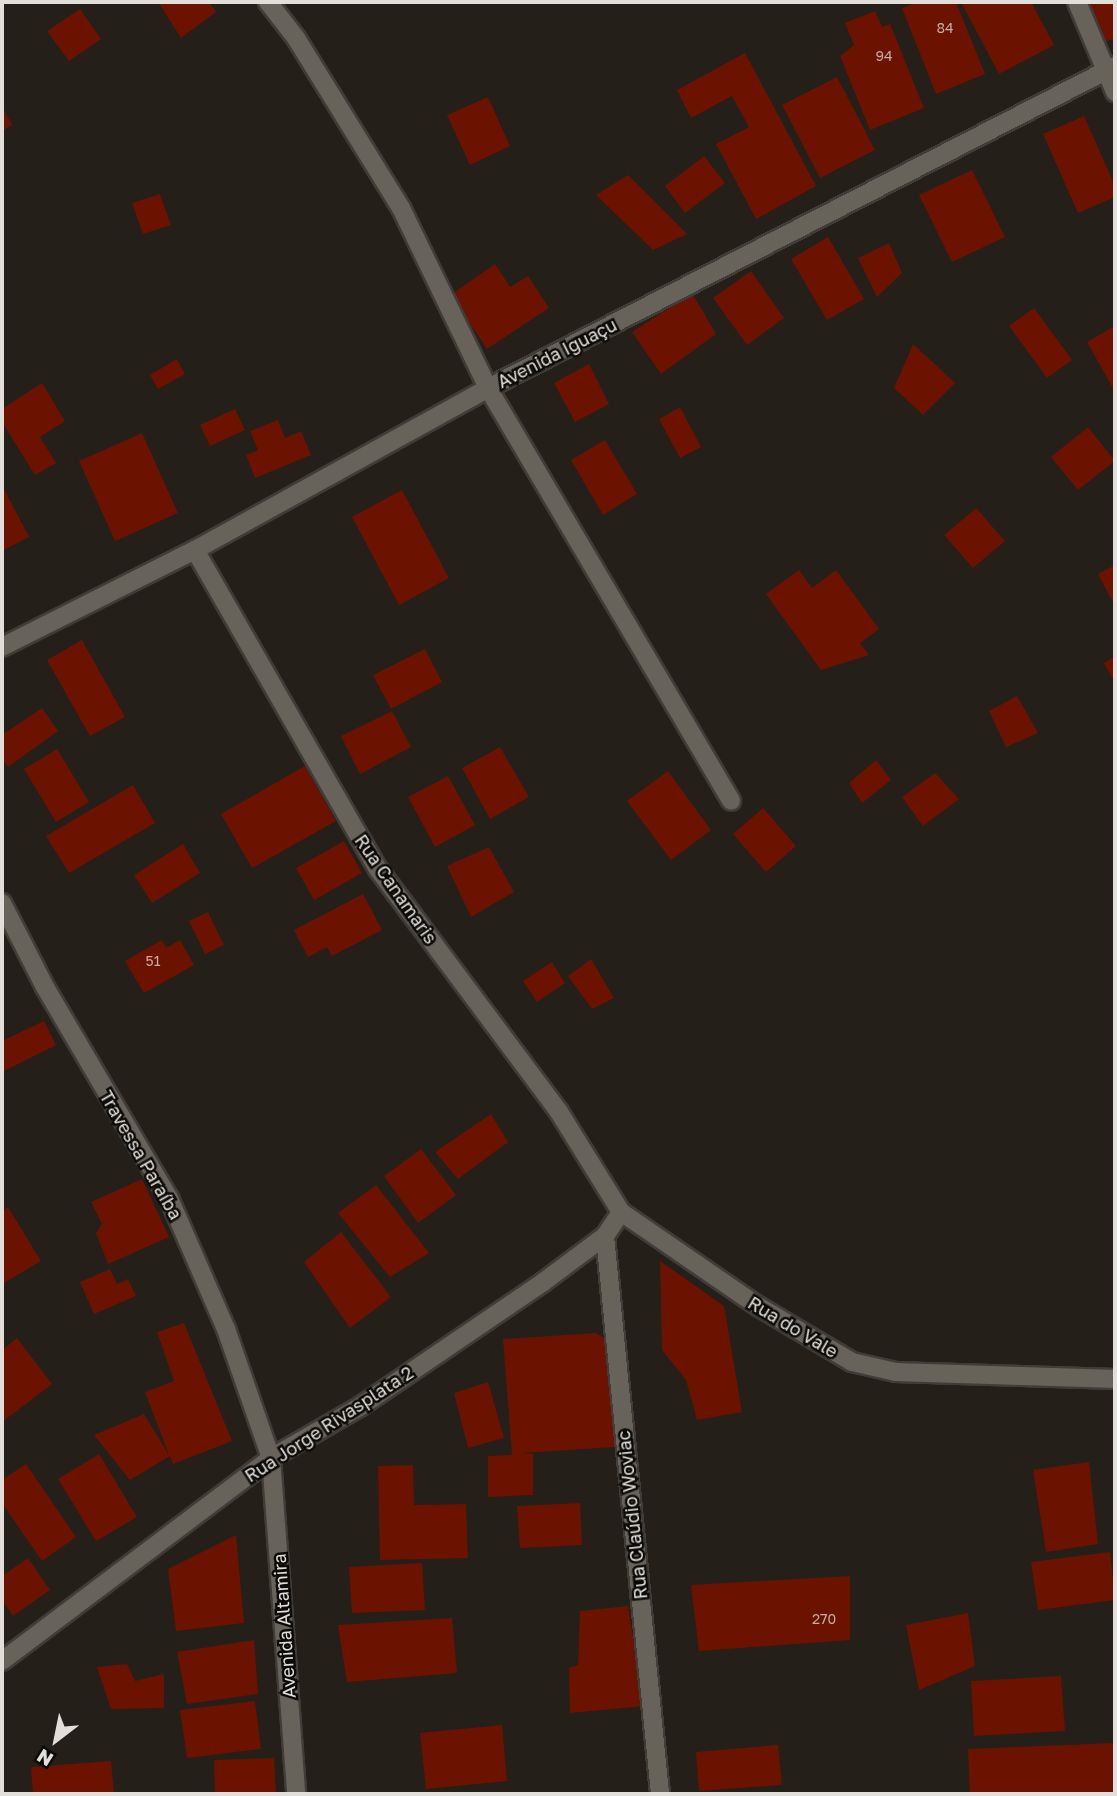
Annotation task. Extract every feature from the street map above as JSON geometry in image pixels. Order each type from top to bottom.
[{"type":"street","points":[[268,2],[296,38],[401,208],[488,388],[731,801]]},
{"type":"street","points":[[1077,2],[1110,69],[1115,92]]},
{"type":"street","name":"Avenida Iguaçu","points":[[2,647],[195,550],[488,388],[1110,69]]},
{"type":"street","name":"Rua Canamaris","points":[[195,550],[378,869],[559,1112],[621,1212]]},
{"type":"street","name":"Travessa Paraíba","points":[[2,903],[45,987],[169,1198],[226,1329],[271,1458]]},
{"type":"street","name":"Rua Jorge Rivasplata 2","points":[[2,1661],[271,1458],[361,1406],[605,1236],[621,1212]]},
{"type":"street","name":"Rua do Vale","points":[[621,1212],[758,1307],[852,1362],[896,1372],[1115,1379]]},
{"type":"street","name":"Rua Claúdio Woviac","points":[[605,1236],[660,1794]]},
{"type":"street","name":"Avenida Altamira","points":[[271,1458],[296,1794]]},
{"type":"building","points":[[158,2],[209,2],[216,12],[181,38]]},
{"type":"building","points":[[918,2],[956,2],[985,74],[936,94],[902,8]]},
{"type":"building","points":[[961,2],[1031,2],[1054,45],[999,74]]},
{"type":"building","points":[[1086,2],[1115,2],[1115,38],[1106,42]]},
{"type":"building","points":[[80,9],[101,39],[69,61],[47,31]]},
{"type":"building","points":[[875,11],[882,27],[890,24],[924,108],[870,130],[840,56],[854,45],[845,23]]},
{"type":"building","points":[[745,53],[816,186],[756,219],[716,144],[749,127],[732,96],[691,118],[677,90]]},
{"type":"building","points":[[837,77],[875,150],[820,178],[782,105]]},
{"type":"building","points":[[488,97],[510,146],[470,165],[447,115]]},
{"type":"building","points":[[2,106],[12,125],[2,131]]},
{"type":"building","points":[[1084,116],[1115,186],[1115,197],[1078,213],[1043,134]]},
{"type":"building","points":[[704,156],[725,183],[685,213],[665,186]]},
{"type":"building","points":[[972,170],[1005,237],[952,262],[919,195]]},
{"type":"building","points":[[628,175],[687,234],[653,250],[596,195]]},
{"type":"building","points":[[160,194],[171,225],[143,234],[132,203]]},
{"type":"building","points":[[828,237],[864,299],[827,320],[791,259]]},
{"type":"building","points":[[889,243],[902,273],[877,297],[858,258]]},
{"type":"building","points":[[495,264],[510,287],[528,276],[549,308],[487,349],[451,295]]},
{"type":"building","points":[[751,271],[784,318],[747,345],[713,298]]},
{"type":"building","points":[[692,293],[716,334],[661,374],[632,332]]},
{"type":"building","points":[[1034,308],[1072,360],[1047,378],[1009,326]]},
{"type":"building","points":[[1115,326],[1115,392],[1087,342]]},
{"type":"building","points":[[913,344],[955,383],[923,415],[894,388]]},
{"type":"building","points":[[177,359],[185,374],[158,389],[150,375]]},
{"type":"building","points":[[589,364],[609,404],[575,422],[554,383]]},
{"type":"building","points":[[42,383],[65,421],[40,437],[56,463],[35,475],[2,422],[2,409]]},
{"type":"building","points":[[680,407],[701,447],[680,458],[659,419]]},
{"type":"building","points":[[235,409],[245,430],[210,446],[200,425]]},
{"type":"building","points":[[278,420],[285,438],[301,431],[311,455],[255,478],[246,455],[258,450],[250,431]]},
{"type":"building","points":[[1088,427],[1115,461],[1078,490],[1051,457]]},
{"type":"building","points":[[142,433],[178,513],[115,541],[79,461]]},
{"type":"building","points":[[605,440],[637,494],[603,515],[571,460]]},
{"type":"building","points":[[2,485],[29,537],[2,551]]},
{"type":"building","points":[[402,490],[449,578],[399,605],[352,517]]},
{"type":"building","points":[[976,508],[1005,541],[973,568],[944,535]]},
{"type":"building","points":[[1115,565],[1115,606],[1098,574]]},
{"type":"building","points":[[799,570],[812,588],[836,570],[879,629],[860,643],[869,655],[821,670],[766,594]]},
{"type":"building","points":[[82,640],[125,717],[90,736],[47,660]]},
{"type":"building","points":[[425,649],[442,682],[391,709],[373,675]]},
{"type":"building","points":[[1115,656],[1115,683],[1104,663]]},
{"type":"building","points":[[1017,696],[1038,733],[1006,747],[989,711]]},
{"type":"building","points":[[42,708],[58,731],[8,767],[2,759],[2,735]]},
{"type":"building","points":[[392,711],[411,747],[360,774],[341,736]]},
{"type":"building","points":[[500,747],[529,797],[490,819],[462,768]]},
{"type":"building","points":[[57,749],[89,802],[56,822],[24,769]]},
{"type":"building","points":[[876,760],[891,780],[862,803],[849,783]]},
{"type":"building","points":[[305,766],[336,821],[252,868],[221,814]]},
{"type":"building","points":[[668,771],[711,830],[671,860],[627,801]]},
{"type":"building","points":[[935,773],[959,799],[923,826],[902,797]]},
{"type":"building","points":[[448,776],[475,825],[435,847],[408,797]]},
{"type":"building","points":[[133,785],[155,823],[69,873],[46,836]]},
{"type":"building","points":[[763,808],[796,846],[766,872],[733,834]]},
{"type":"building","points":[[344,841],[362,873],[314,900],[296,868]]},
{"type":"building","points":[[183,844],[200,873],[152,903],[134,875]]},
{"type":"building","points":[[489,847],[514,892],[471,917],[447,866]]},
{"type":"building","points":[[363,894],[382,930],[332,956],[327,947],[308,957],[294,930]]},
{"type":"building","points":[[208,912],[224,945],[205,954],[189,921]]},
{"type":"building","points":[[162,940],[166,948],[180,940],[194,965],[144,993],[125,961]]},
{"type":"building","points":[[591,959],[614,998],[592,1009],[568,976]]},
{"type":"building","points":[[552,962],[565,983],[537,1002],[523,981]]},
{"type":"building","points":[[44,1021],[56,1045],[2,1072],[2,1041]]},
{"type":"building","points":[[491,1114],[508,1142],[458,1179],[435,1152]]},
{"type":"building","points":[[421,1149],[456,1195],[418,1223],[384,1176]]},
{"type":"building","points":[[142,1179],[169,1237],[108,1264],[96,1233],[102,1224],[91,1202]]},
{"type":"building","points":[[376,1185],[429,1253],[390,1277],[338,1213]]},
{"type":"building","points":[[8,1207],[41,1261],[2,1284],[2,1211]]},
{"type":"building","points":[[341,1232],[391,1297],[350,1328],[304,1262]]},
{"type":"building","points":[[660,1261],[724,1306],[742,1412],[697,1420],[686,1380],[662,1350]]},
{"type":"building","points":[[110,1269],[117,1284],[128,1279],[136,1296],[94,1314],[80,1282]]},
{"type":"building","points":[[184,1323],[232,1441],[173,1464],[170,1456],[130,1480],[94,1435],[144,1414],[169,1455],[145,1392],[174,1381],[157,1332]]},
{"type":"building","points":[[596,1333],[607,1340],[615,1447],[521,1453],[533,1454],[533,1495],[488,1497],[488,1456],[512,1455],[503,1339]]},
{"type":"building","points":[[17,1338],[52,1384],[2,1422],[2,1350]]},
{"type":"building","points":[[488,1382],[504,1438],[468,1448],[454,1393]]},
{"type":"building","points":[[99,1454],[137,1517],[96,1541],[58,1479]]},
{"type":"building","points":[[1089,1462],[1098,1544],[1046,1552],[1033,1470]]},
{"type":"building","points":[[26,1464],[76,1537],[42,1561],[2,1503],[2,1480]]},
{"type":"building","points":[[413,1465],[414,1505],[466,1504],[468,1558],[380,1560],[378,1466]]},
{"type":"building","points":[[580,1503],[582,1545],[520,1548],[517,1506]]},
{"type":"building","points":[[236,1535],[244,1623],[176,1631],[168,1569]]},
{"type":"building","points":[[1110,1552],[1115,1600],[1038,1610],[1031,1562]]},
{"type":"building","points":[[28,1558],[50,1590],[13,1616],[2,1600],[2,1576]]},
{"type":"building","points":[[422,1563],[425,1610],[352,1613],[349,1567]]},
{"type":"building","points":[[850,1576],[850,1640],[699,1651],[691,1585]]},
{"type":"building","points":[[628,1606],[644,1706],[570,1713],[569,1668],[578,1665],[580,1611]]},
{"type":"building","points":[[968,1613],[975,1666],[919,1690],[906,1625]]},
{"type":"building","points":[[452,1618],[457,1673],[347,1682],[338,1625]]},
{"type":"building","points":[[254,1640],[258,1694],[187,1704],[177,1652]]},
{"type":"building","points":[[127,1664],[135,1681],[164,1674],[164,1708],[111,1709],[97,1667]]},
{"type":"building","points":[[1061,1676],[1065,1731],[974,1736],[971,1681]]},
{"type":"building","points":[[255,1701],[261,1749],[187,1758],[180,1710]]},
{"type":"building","points":[[502,1725],[507,1781],[426,1789],[420,1733]]},
{"type":"building","points":[[1115,1743],[1115,1794],[970,1794],[968,1749]]},
{"type":"building","points":[[778,1745],[782,1785],[699,1791],[696,1752]]},
{"type":"building","points":[[274,1758],[276,1794],[215,1794],[214,1760]]},
{"type":"building","points":[[111,1761],[114,1794],[33,1794],[31,1767]]}]
